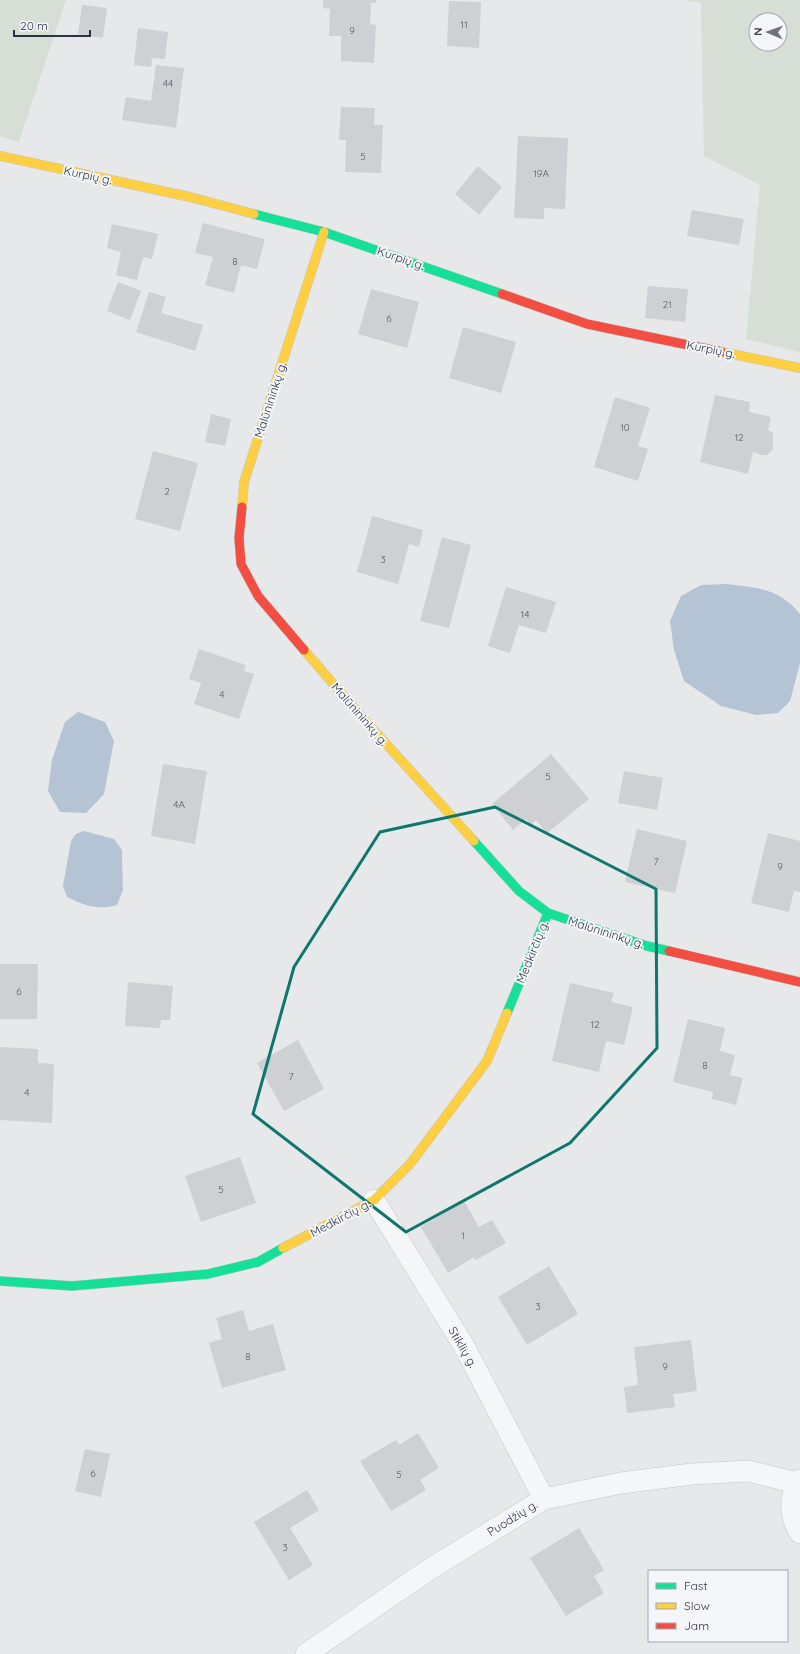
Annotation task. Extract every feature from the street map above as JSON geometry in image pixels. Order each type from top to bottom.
[{"type":"street","name":"Kurpių g.","points":[[0,156],[190,197],[324,232],[588,324],[800,368]]},
{"type":"street","name":"Malūnininkų g.","points":[[324,232],[244,482],[239,538],[241,564],[258,596],[361,716],[519,891],[548,913],[647,946],[800,982]]},
{"type":"street","name":"Medkirčių g.","points":[[0,1281],[72,1286],[208,1274],[258,1262],[374,1200],[410,1164],[487,1062],[548,913]]},
{"type":"street","name":"Stiklių g.","points":[[374,1200],[464,1346],[544,1499]]},
{"type":"street","name":"Puodžių g.","points":[[306,1654],[430,1569],[544,1499],[621,1483],[692,1474],[748,1470],[799,1481]]},
{"type":"street","points":[[799,1481],[792,1497],[792,1513],[796,1527],[800,1534]]},
{"type":"highlighted area","points":[[495,807],[656,889],[657,1048],[570,1143],[406,1232],[253,1114],[294,967],[380,832]]},
{"type":"shaded area","points":[[0,0],[66,0],[19,142],[0,136]]},
{"type":"shaded area","points":[[683,0],[800,0],[800,352],[746,339],[760,185],[704,156],[701,3]]},
{"type":"water","points":[[727,584],[758,588],[775,594],[792,605],[800,614],[800,663],[790,701],[778,713],[756,715],[721,706],[684,681],[674,650],[670,621],[681,596],[701,585]]},
{"type":"water","points":[[78,712],[105,722],[114,741],[104,794],[86,813],[60,812],[48,791],[52,760],[65,722]]},
{"type":"water","points":[[84,831],[114,839],[122,850],[123,890],[117,905],[110,907],[97,907],[67,897],[63,886],[71,841],[76,834]]},
{"type":"building","points":[[323,0],[376,0],[376,3],[371,3],[370,24],[376,25],[374,63],[341,61],[341,36],[329,36],[330,9],[323,8]]},
{"type":"building","points":[[449,1],[481,2],[479,48],[447,46]]},
{"type":"building","points":[[82,5],[107,8],[103,38],[78,34]]},
{"type":"building","points":[[138,28],[168,32],[165,59],[152,58],[151,67],[134,65]]},
{"type":"building","points":[[156,65],[184,68],[176,128],[122,120],[126,97],[151,101]]},
{"type":"building","points":[[341,107],[375,108],[374,125],[383,125],[381,173],[345,172],[346,140],[339,140]]},
{"type":"building","points":[[518,136],[568,138],[565,209],[544,208],[544,219],[514,218]]},
{"type":"building","points":[[478,166],[502,187],[479,215],[455,194]]},
{"type":"building","points":[[692,210],[744,219],[739,245],[687,236]]},
{"type":"building","points":[[203,223],[265,239],[257,269],[241,265],[234,293],[205,285],[213,257],[195,253]]},
{"type":"building","points":[[112,224],[158,234],[152,259],[143,257],[137,280],[116,275],[121,252],[107,248]]},
{"type":"building","points":[[118,282],[141,291],[130,320],[107,311]]},
{"type":"building","points":[[648,286],[688,289],[685,322],[645,318]]},
{"type":"building","points":[[371,289],[419,302],[407,348],[358,334]]},
{"type":"building","points":[[149,292],[166,297],[161,313],[203,325],[195,351],[136,332]]},
{"type":"building","points":[[463,327],[516,342],[501,393],[449,378]]},
{"type":"building","points":[[715,395],[750,402],[749,412],[771,417],[768,430],[773,433],[773,449],[767,455],[761,455],[753,452],[748,474],[700,462]]},
{"type":"building","points":[[615,397],[650,408],[638,446],[648,449],[638,481],[594,467]]},
{"type":"building","points":[[211,414],[231,419],[225,446],[205,442]]},
{"type":"building","points":[[153,451],[198,463],[180,531],[135,519]]},
{"type":"building","points":[[372,516],[423,530],[419,547],[409,544],[398,584],[357,572]]},
{"type":"building","points":[[442,537],[471,545],[449,628],[420,621]]},
{"type":"building","points":[[506,587],[556,602],[546,633],[519,625],[510,653],[488,646]]},
{"type":"building","points":[[199,649],[246,665],[244,671],[254,674],[239,719],[194,704],[201,683],[189,679]]},
{"type":"building","points":[[551,754],[589,799],[547,833],[536,820],[531,825],[526,819],[513,830],[492,804]]},
{"type":"building","points":[[163,764],[207,771],[195,844],[151,836]]},
{"type":"building","points":[[624,771],[663,778],[657,810],[618,803]]},
{"type":"building","points":[[637,829],[687,841],[675,893],[625,882]]},
{"type":"building","points":[[768,833],[800,841],[800,892],[794,891],[789,912],[751,903]]},
{"type":"building","points":[[0,964],[38,964],[37,1019],[0,1019]]},
{"type":"building","points":[[128,982],[173,986],[170,1020],[161,1020],[160,1028],[125,1026]]},
{"type":"building","points":[[570,983],[614,993],[611,1002],[633,1007],[624,1045],[606,1041],[599,1072],[552,1061]]},
{"type":"building","points":[[688,1019],[725,1028],[720,1051],[735,1055],[730,1075],[743,1078],[736,1105],[712,1099],[713,1092],[673,1082]]},
{"type":"building","points":[[298,1040],[324,1089],[284,1111],[257,1063]]},
{"type":"building","points":[[0,1047],[38,1049],[38,1063],[54,1064],[52,1123],[0,1120]]},
{"type":"building","points":[[240,1157],[256,1203],[201,1222],[185,1176]]},
{"type":"building","points":[[464,1201],[479,1227],[492,1220],[506,1243],[476,1260],[474,1257],[448,1273],[421,1227]]},
{"type":"building","points":[[549,1266],[578,1314],[527,1345],[498,1297]]},
{"type":"building","points":[[243,1310],[249,1331],[273,1324],[286,1370],[222,1388],[209,1343],[222,1339],[216,1318]]},
{"type":"building","points":[[691,1340],[697,1391],[673,1394],[675,1407],[627,1413],[624,1387],[638,1385],[634,1347]]},
{"type":"building","points":[[418,1433],[439,1468],[420,1480],[426,1490],[391,1511],[360,1461],[396,1440],[399,1445]]},
{"type":"building","points":[[85,1449],[110,1454],[101,1497],[75,1491]]},
{"type":"building","points":[[307,1490],[319,1510],[290,1528],[313,1565],[289,1580],[254,1522]]},
{"type":"building","points":[[579,1528],[604,1570],[594,1576],[604,1593],[566,1616],[530,1558]]},
{"type":"traffic: fast","points":[[254,214],[324,232],[502,294]]},
{"type":"traffic: fast","points":[[474,841],[519,891],[548,913],[647,946],[669,951]]},
{"type":"traffic: fast","points":[[507,1013],[548,913]]},
{"type":"traffic: fast","points":[[0,1281],[72,1286],[208,1274],[258,1262],[283,1248]]},
{"type":"traffic: slow","points":[[0,156],[190,197],[254,214]]},
{"type":"traffic: slow","points":[[242,507],[244,482],[324,232]]},
{"type":"traffic: slow","points":[[722,352],[800,368]]},
{"type":"traffic: slow","points":[[304,650],[361,716],[474,841]]},
{"type":"traffic: slow","points":[[283,1248],[374,1200],[410,1164],[487,1061],[507,1013]]},
{"type":"traffic: jam","points":[[502,294],[587,324],[722,352]]},
{"type":"traffic: jam","points":[[242,507],[239,538],[241,564],[258,596],[304,650]]},
{"type":"traffic: jam","points":[[669,951],[800,982]]}]
